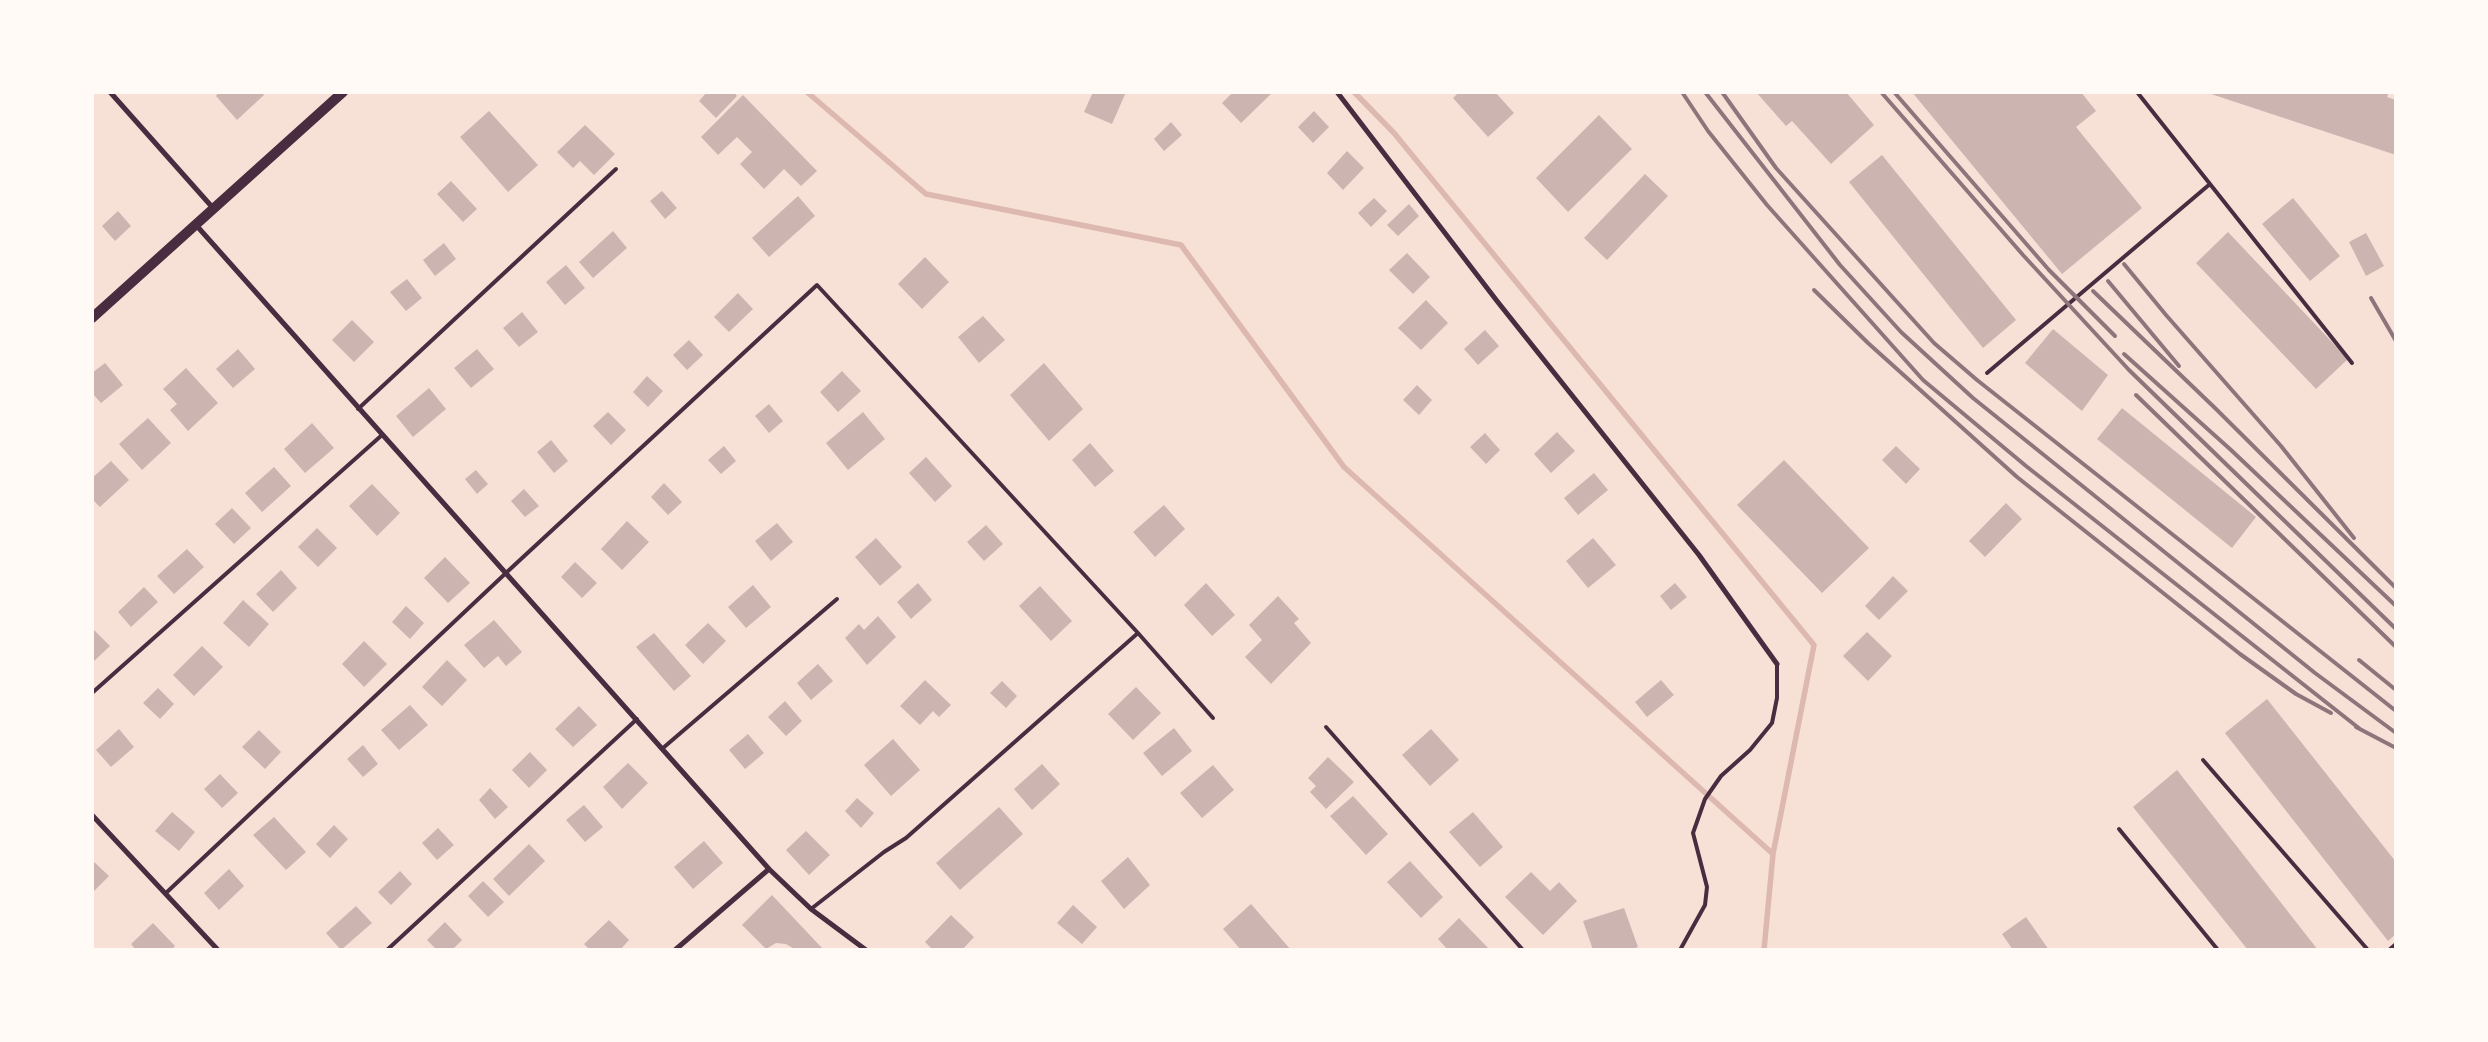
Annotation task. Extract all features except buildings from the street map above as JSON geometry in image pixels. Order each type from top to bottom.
[{"type":"main road","points":[[92,318],[343,92]]},
{"type":"street","points":[[110,92],[213,208]]},
{"type":"street","points":[[1337,92],[1497,301],[1699,555],[1777,664]]},
{"type":"street","points":[[196,224],[358,409],[507,572],[769,869],[811,909],[866,950]]},
{"type":"street","points":[[92,815],[167,892],[218,950]]},
{"type":"street","points":[[675,950],[769,869]]},
{"type":"lane","points":[[2137,92],[2352,363]]},
{"type":"lane","points":[[358,409],[616,169]]},
{"type":"lane","points":[[1987,372],[2210,184]]},
{"type":"lane","points":[[167,892],[507,572],[817,285],[1138,633],[1213,718]]},
{"type":"lane","points":[[92,693],[382,435]]},
{"type":"lane","points":[[663,748],[837,599]]},
{"type":"lane","points":[[811,909],[884,852],[906,838],[1138,633]]},
{"type":"lane","points":[[1680,950],[1705,905],[1707,887],[1693,833],[1705,799],[1721,776],[1750,750],[1772,722],[1778,698],[1777,664]]},
{"type":"lane","points":[[387,950],[637,719]]},
{"type":"lane","points":[[1326,727],[1523,950]]},
{"type":"lane","points":[[2203,760],[2368,950]]},
{"type":"lane","points":[[2119,829],[2218,950]]},
{"type":"lane","points":[[2389,950],[2396,944]]},
{"type":"waterway","points":[[807,92],[926,194],[1181,245],[1344,467],[1773,854],[1764,950]]},
{"type":"waterway","points":[[1354,92],[1394,133],[1814,645],[1773,854]]},
{"type":"railway","points":[[1682,92],[1708,131],[1767,205],[1923,380],[2026,466],[2360,729]]},
{"type":"railway","points":[[1705,92],[1840,265],[1901,332],[1973,398],[2315,673],[2396,733]]},
{"type":"railway","points":[[1722,92],[1776,168],[1934,343],[1977,380],[2396,711]]},
{"type":"railway","points":[[1881,92],[2023,255],[2129,370],[2396,629]]},
{"type":"railway","points":[[1894,92],[2049,270],[2115,336]]},
{"type":"railway","points":[[2124,264],[2166,315],[2281,446],[2354,538]]},
{"type":"railway","points":[[2108,281],[2179,366]]},
{"type":"railway","points":[[1814,290],[1868,343],[2017,477],[2240,654],[2296,694],[2331,713]]},
{"type":"railway","points":[[2093,291],[2215,408],[2396,588]]},
{"type":"railway","points":[[2371,298],[2396,341]]},
{"type":"railway","points":[[2124,354],[2231,450],[2396,606]]},
{"type":"railway","points":[[2136,395],[2396,647]]},
{"type":"railway","points":[[2359,660],[2396,690]]},
{"type":"railway","points":[[2356,727],[2396,748]]}]
